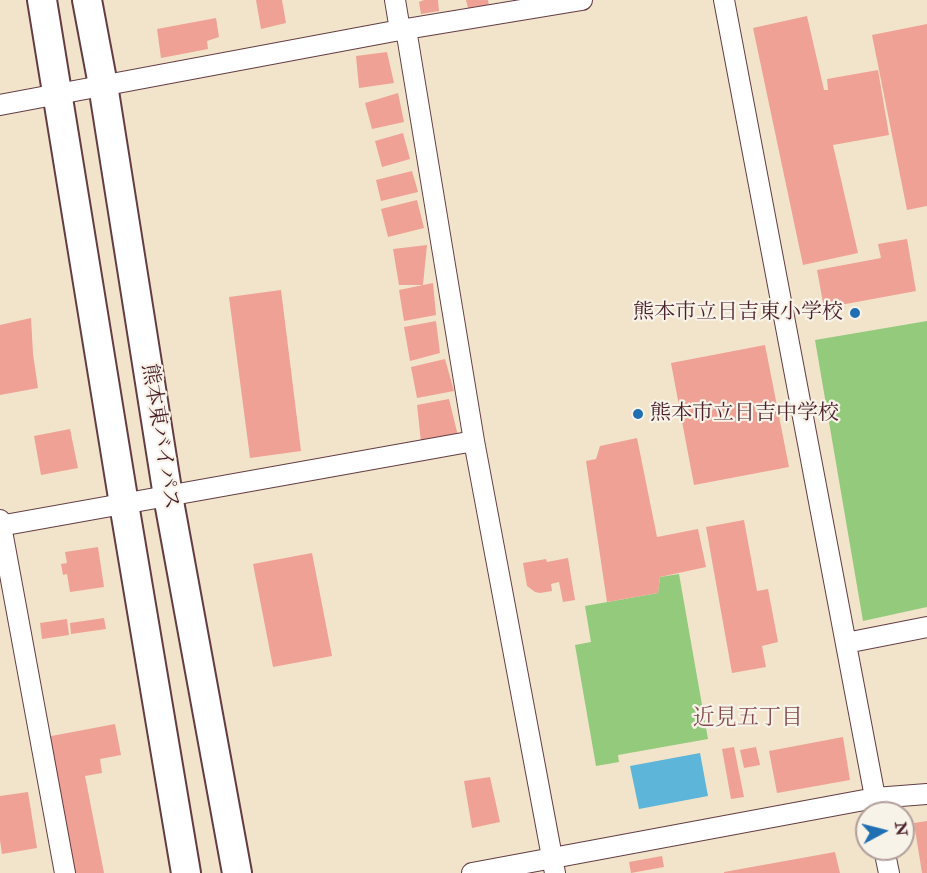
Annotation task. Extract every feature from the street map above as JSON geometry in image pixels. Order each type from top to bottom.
[{"type":"highway","points":[[42,0],[186,873]]},
{"type":"highway","name":"熊本東バイパス","points":[[87,0],[103,85],[168,496],[237,873]]},
{"type":"street","points":[[395,0],[403,29],[474,441],[554,866]]},
{"type":"street","points":[[0,105],[403,29],[582,0]]},
{"type":"street","points":[[724,0],[875,801]]},
{"type":"street","points":[[65,873],[0,524],[474,441]]},
{"type":"street","points":[[846,643],[927,627]]},
{"type":"street","points":[[897,801],[927,794]]},
{"type":"street","points":[[472,873],[554,866],[855,810]]},
{"type":"green space","points":[[927,321],[927,607],[863,621],[815,340]]},
{"type":"green space","points":[[679,574],[708,739],[618,755],[619,762],[596,766],[575,645],[591,642],[585,606],[658,593],[660,577]]},
{"type":"water","points":[[700,753],[708,796],[639,809],[630,766]]},
{"type":"building","points":[[256,0],[282,0],[286,23],[261,29]]},
{"type":"building","points":[[438,0],[439,11],[421,14],[419,2]]},
{"type":"building","points":[[466,0],[488,0],[489,5],[468,8]]},
{"type":"building","points":[[807,16],[824,90],[828,90],[827,79],[878,70],[889,135],[833,145],[858,253],[803,265],[753,28]]},
{"type":"building","points":[[216,18],[219,37],[207,41],[208,49],[161,58],[157,29]]},
{"type":"building","points":[[927,24],[927,206],[907,210],[872,35]]},
{"type":"building","points":[[387,52],[394,83],[359,88],[356,56]]},
{"type":"building","points":[[398,93],[404,122],[372,129],[365,103]]},
{"type":"building","points":[[403,133],[410,159],[382,167],[375,141]]},
{"type":"building","points":[[412,171],[418,192],[381,201],[376,180]]},
{"type":"building","points":[[417,200],[424,228],[388,237],[381,209]]},
{"type":"building","points":[[907,239],[916,291],[824,308],[817,270],[881,258],[878,244]]},
{"type":"building","points":[[427,245],[423,285],[399,285],[393,249]]},
{"type":"building","points":[[433,283],[436,315],[404,321],[399,290]]},
{"type":"building","points":[[281,290],[301,451],[250,458],[229,297]]},
{"type":"building","points":[[31,318],[38,388],[0,395],[0,325]]},
{"type":"building","points":[[436,321],[440,353],[410,361],[404,327]]},
{"type":"building","points":[[765,345],[789,467],[694,485],[671,363]]},
{"type":"building","points":[[445,359],[454,391],[417,398],[411,367]]},
{"type":"building","points":[[449,399],[458,436],[421,442],[417,405]]},
{"type":"building","points":[[70,429],[78,468],[41,475],[34,436]]},
{"type":"building","points":[[637,438],[657,537],[698,529],[706,567],[660,577],[658,593],[607,602],[586,461],[596,459],[600,446]]},
{"type":"building","points":[[744,520],[757,591],[768,589],[778,642],[762,646],[766,667],[732,673],[706,527]]},
{"type":"building","points":[[98,547],[104,587],[70,592],[67,574],[63,575],[61,564],[67,563],[65,552]]},
{"type":"building","points":[[312,553],[332,656],[273,667],[253,564]]},
{"type":"building","points":[[568,558],[575,600],[563,602],[559,582],[551,584],[552,591],[540,593],[527,586],[523,563]]},
{"type":"building","points":[[104,618],[106,629],[71,634],[70,623]]},
{"type":"building","points":[[67,619],[69,635],[42,639],[40,623]]},
{"type":"building","points":[[115,724],[121,755],[100,759],[102,773],[85,776],[104,873],[73,873],[46,737]]},
{"type":"building","points":[[843,737],[850,780],[777,793],[769,751]]},
{"type":"building","points":[[734,747],[744,797],[731,799],[722,749]]},
{"type":"building","points":[[756,747],[760,765],[744,768],[740,750]]},
{"type":"building","points":[[490,777],[500,822],[472,828],[464,781]]},
{"type":"building","points":[[28,792],[37,848],[2,854],[0,796]]},
{"type":"building","points":[[927,821],[927,873],[922,873],[915,823]]},
{"type":"building","points":[[835,852],[840,873],[724,873],[724,872]]},
{"type":"building","points":[[662,856],[664,867],[631,873],[629,862]]},
{"type":"place","name":"熊本市立日吉東小学校","points":[[855,313]]},
{"type":"place","name":"熊本市立日吉中学校","points":[[638,414]]},
{"type":"district","name":"近見五丁目","points":[[748,719]]}]
